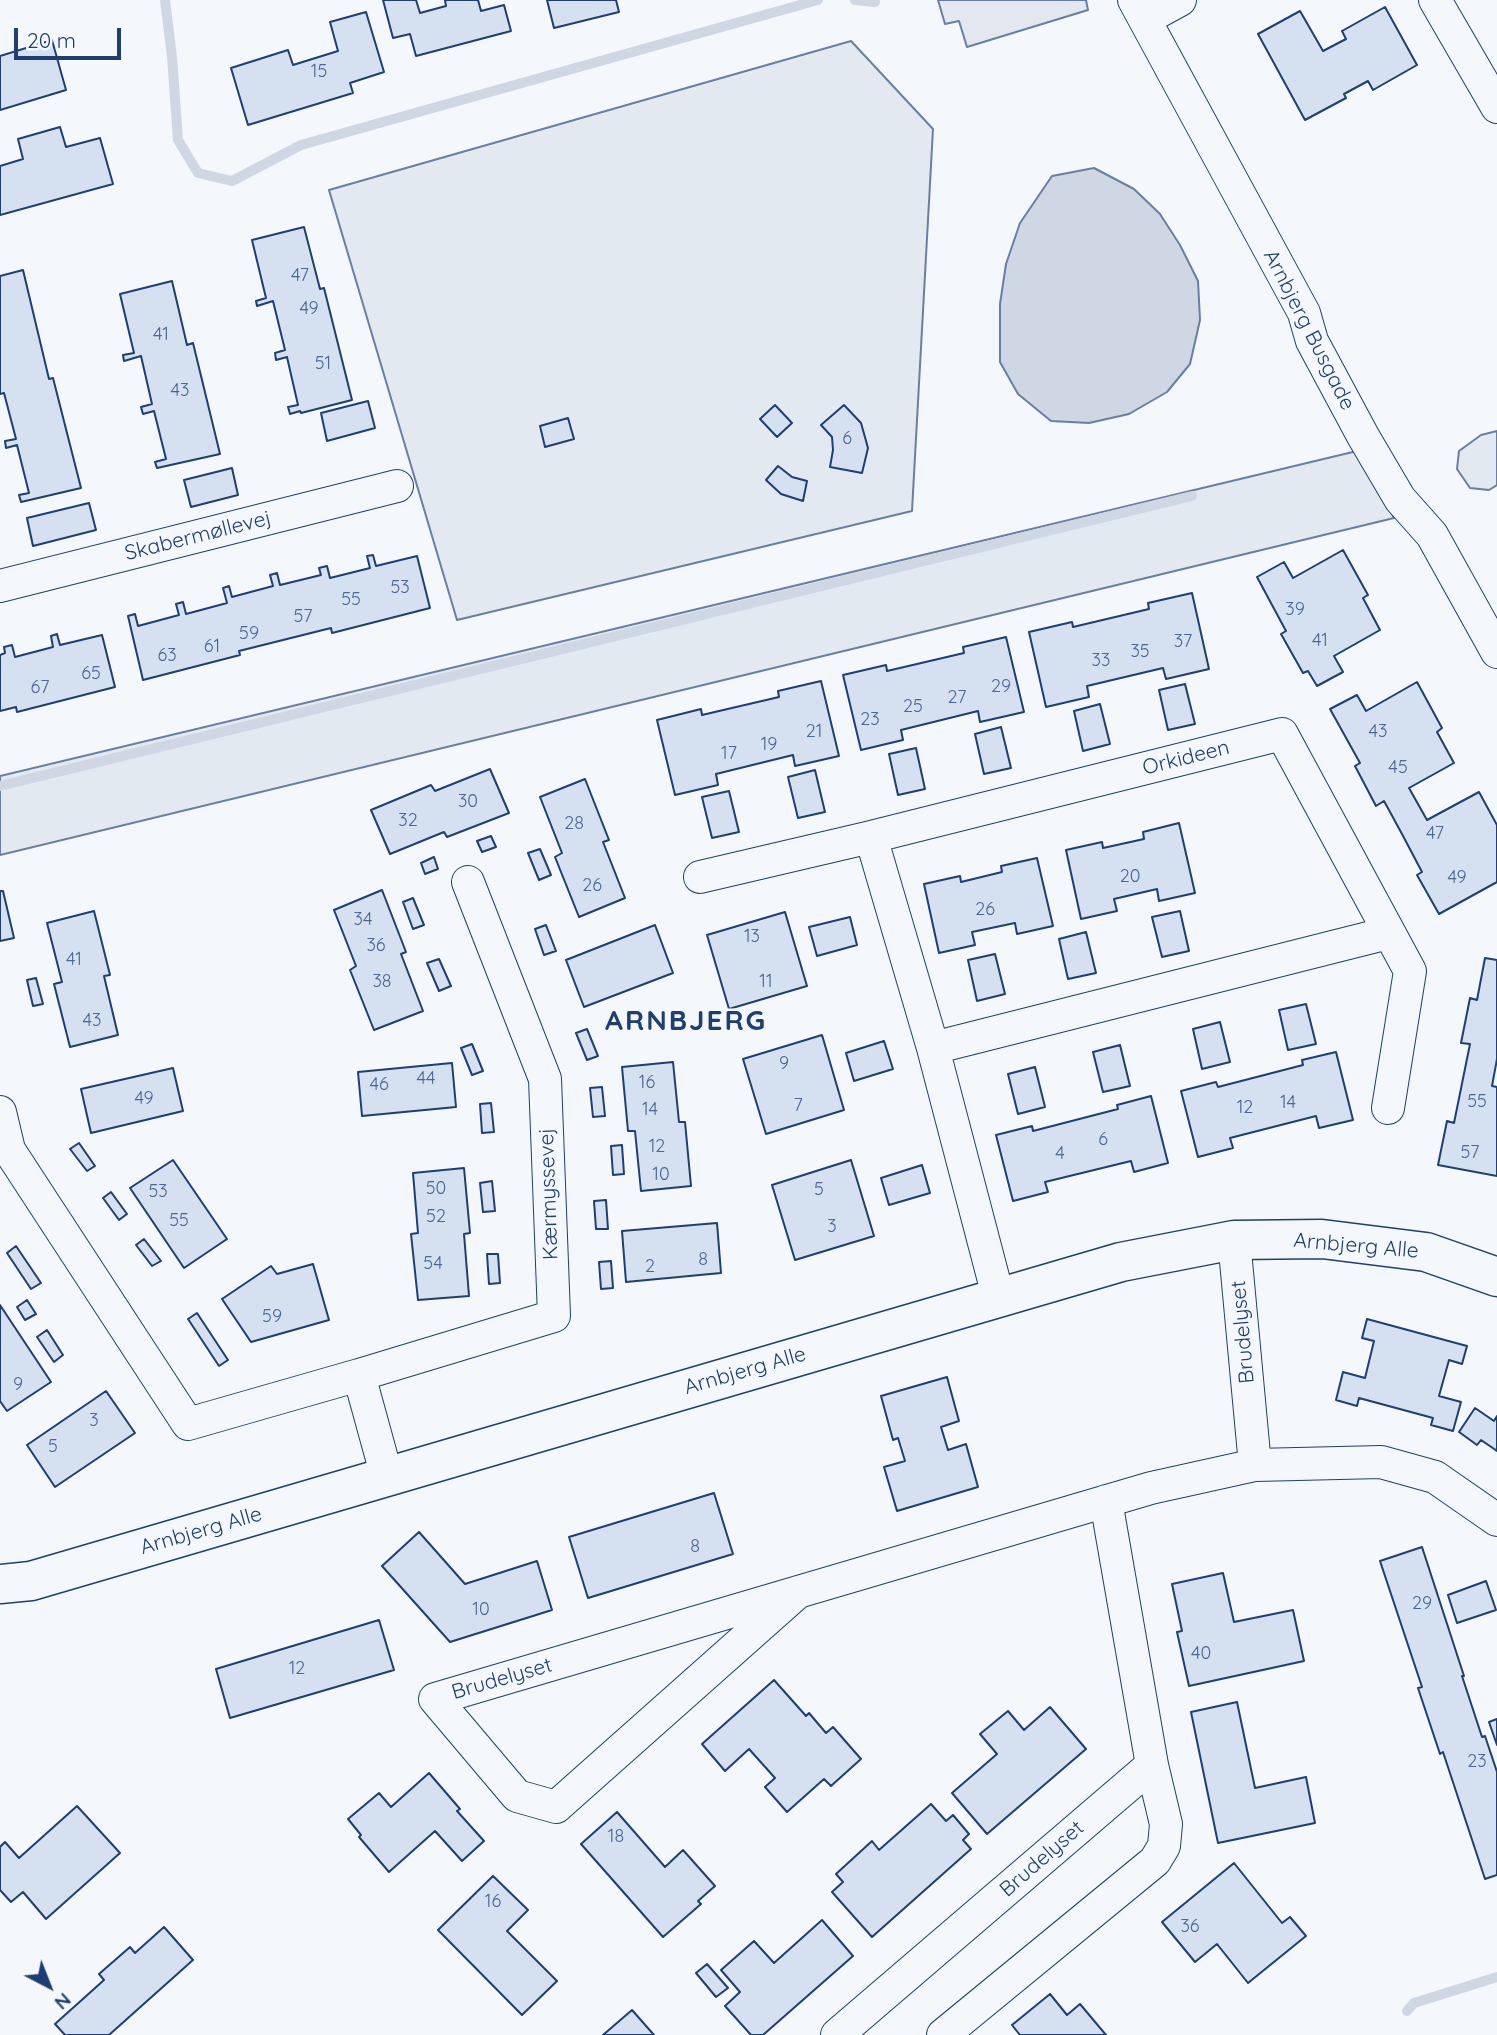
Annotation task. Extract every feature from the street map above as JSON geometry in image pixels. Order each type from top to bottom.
[{"type":"street","points":[[1140,9],[1180,0]]},
{"type":"street","points":[[1435,0],[1497,107]]},
{"type":"street","name":"Arnbjerg Busgade","points":[[1140,9],[1304,313],[1312,341],[1363,436],[1400,499],[1432,535],[1497,652]]},
{"type":"street","name":"Skabermøllevej","points":[[0,586],[397,486]]},
{"type":"street","name":"Orkideen","points":[[701,877],[1282,734],[1410,971],[1388,1108]]},
{"type":"street","points":[[871,837],[933,1048],[999,1296]]},
{"type":"street","name":"Kærmyssevej","points":[[0,1112],[9,1150],[188,1424],[554,1316],[545,1079],[468,882]]},
{"type":"street","points":[[933,1048],[1388,933]]},
{"type":"street","name":"Arnbjerg Alle","points":[[0,1584],[31,1581],[1121,1262],[1234,1240],[1322,1239],[1426,1252],[1497,1277]]},
{"type":"street","name":"Brudelyset","points":[[1234,1240],[1255,1465]]},
{"type":"street","points":[[359,1375],[387,1477]]},
{"type":"street","name":"Brudelyset","points":[[798,1592],[556,1807],[517,1797],[435,1699],[1106,1501],[1255,1465],[1381,1462],[1435,1477],[1497,1520]]},
{"type":"street","points":[[943,2035],[1155,1861],[1164,1846],[1166,1824],[1152,1765],[1106,1501]]},
{"type":"street","name":"Brudelyset","points":[[837,2035],[1152,1765]]},
{"type":"shaded area","points":[[938,0],[1086,0],[1088,10],[967,47],[959,21],[945,24]]},
{"type":"shaded area","points":[[851,41],[933,129],[912,511],[457,620],[329,190]]},
{"type":"shaded area","points":[[1094,168],[1134,189],[1160,214],[1180,245],[1198,281],[1200,320],[1190,364],[1167,392],[1129,414],[1089,423],[1051,421],[1018,394],[1000,362],[1000,304],[1006,264],[1020,223],[1052,176]]},
{"type":"shaded area","points":[[1497,431],[1497,485],[1489,490],[1470,488],[1457,469],[1459,451],[1481,435]]},
{"type":"shaded area","points":[[1357,451],[1394,518],[0,855],[0,776]]},
{"type":"building","points":[[383,0],[416,0],[420,13],[446,6],[445,0],[478,0],[481,11],[504,5],[511,31],[416,56],[410,34],[393,38]]},
{"type":"building","points":[[547,0],[616,0],[619,12],[554,28]]},
{"type":"building","points":[[1385,7],[1417,65],[1373,90],[1368,81],[1344,94],[1346,98],[1305,120],[1258,34],[1300,11],[1323,51],[1346,39],[1342,31]]},
{"type":"building","points":[[366,12],[384,72],[350,83],[353,93],[248,125],[231,68],[288,50],[293,65],[338,51],[330,22]]},
{"type":"building","points":[[52,40],[66,90],[0,110],[0,56]]},
{"type":"building","points":[[60,127],[66,147],[100,138],[113,184],[0,215],[0,166],[23,159],[18,139]]},
{"type":"building","points":[[304,227],[320,289],[324,288],[352,400],[290,414],[288,407],[298,405],[287,357],[276,360],[275,353],[285,350],[273,301],[257,306],[256,301],[266,298],[252,240]]},
{"type":"building","points":[[23,270],[49,379],[53,378],[81,488],[21,502],[19,495],[29,493],[17,445],[6,448],[5,441],[16,439],[4,393],[0,394],[0,276]]},
{"type":"building","points":[[172,281],[187,345],[193,343],[220,454],[157,468],[155,462],[166,459],[154,411],[143,414],[141,407],[152,404],[141,356],[124,361],[123,355],[134,353],[120,294]]},
{"type":"building","points":[[368,401],[375,428],[327,441],[321,413]]},
{"type":"building","points":[[775,405],[792,423],[777,437],[760,419]]},
{"type":"building","points":[[844,405],[861,423],[868,448],[862,473],[830,467],[832,437],[821,425]]},
{"type":"building","points":[[568,418],[574,439],[545,447],[540,426]]},
{"type":"building","points":[[778,466],[792,477],[807,481],[803,501],[781,494],[766,480]]},
{"type":"building","points":[[232,468],[238,495],[191,507],[184,480]]},
{"type":"building","points":[[89,503],[96,530],[33,546],[27,518]]},
{"type":"building","points":[[1343,550],[1368,595],[1363,598],[1380,630],[1334,656],[1343,672],[1317,686],[1308,671],[1303,673],[1281,634],[1286,631],[1257,577],[1284,562],[1293,578]]},
{"type":"building","points":[[373,555],[376,566],[417,556],[430,608],[332,633],[331,628],[239,651],[240,655],[143,680],[128,616],[135,614],[138,626],[179,615],[176,604],[183,602],[186,614],[227,603],[223,588],[229,586],[232,597],[273,586],[270,575],[277,573],[280,585],[321,575],[319,568],[327,566],[330,578],[370,568],[367,556]]},
{"type":"building","points":[[1192,593],[1209,669],[1166,679],[1163,668],[1087,686],[1089,697],[1046,707],[1029,632],[1072,622],[1073,627],[1149,609],[1148,603]]},
{"type":"building","points":[[57,634],[60,645],[102,635],[115,687],[17,712],[16,707],[0,711],[0,655],[5,653],[4,647],[12,645],[15,657],[53,647],[51,636]]},
{"type":"building","points":[[1006,637],[1024,712],[980,722],[978,711],[901,730],[903,740],[861,750],[843,675],[886,665],[887,671],[964,653],[963,647]]},
{"type":"building","points":[[821,681],[839,756],[795,766],[793,755],[716,774],[718,785],[675,795],[657,720],[701,709],[702,715],[779,697],[778,691]]},
{"type":"building","points":[[1417,682],[1442,728],[1437,732],[1454,763],[1409,788],[1427,820],[1479,792],[1497,825],[1497,882],[1439,914],[1417,875],[1422,872],[1384,801],[1376,806],[1355,766],[1360,763],[1330,709],[1357,695],[1366,711]]},
{"type":"building","points":[[1185,684],[1195,724],[1168,730],[1159,690]]},
{"type":"building","points":[[1100,704],[1110,744],[1083,751],[1074,711]]},
{"type":"building","points":[[1001,727],[1011,768],[984,774],[975,734]]},
{"type":"building","points":[[916,748],[925,789],[898,795],[889,754]]},
{"type":"building","points":[[490,769],[509,813],[447,837],[444,832],[390,854],[371,810],[431,785],[435,791]]},
{"type":"building","points":[[815,770],[825,812],[798,818],[788,777]]},
{"type":"building","points":[[585,779],[609,840],[603,842],[625,898],[579,917],[555,857],[562,853],[540,797]]},
{"type":"building","points":[[729,791],[739,832],[712,838],[702,797]]},
{"type":"building","points":[[1179,823],[1195,893],[1159,901],[1157,889],[1114,899],[1117,911],[1081,919],[1066,850],[1102,842],[1103,848],[1144,839],[1143,832]]},
{"type":"building","points":[[491,836],[496,847],[482,852],[477,841]]},
{"type":"building","points":[[540,849],[551,875],[539,880],[528,853]]},
{"type":"building","points":[[434,857],[438,869],[425,874],[421,863]]},
{"type":"building","points":[[1037,858],[1053,926],[1017,934],[1015,923],[972,932],[975,945],[939,953],[924,884],[960,876],[961,882],[1002,872],[1001,866]]},
{"type":"building","points":[[382,890],[406,952],[401,954],[423,1011],[374,1030],[350,970],[356,966],[334,910]]},
{"type":"building","points":[[0,891],[3,891],[14,938],[0,941]]},
{"type":"building","points":[[413,898],[424,925],[413,929],[403,902]]},
{"type":"building","points":[[94,911],[110,975],[104,976],[118,1035],[70,1047],[54,984],[62,982],[47,923]]},
{"type":"building","points":[[1180,911],[1189,951],[1162,957],[1152,917]]},
{"type":"building","points":[[785,912],[807,986],[729,1009],[707,935]]},
{"type":"building","points":[[850,917],[857,945],[817,956],[809,927]]},
{"type":"building","points":[[546,925],[556,951],[544,955],[535,929]]},
{"type":"building","points":[[655,925],[673,973],[584,1007],[566,960]]},
{"type":"building","points":[[1086,932],[1096,973],[1068,979],[1059,939]]},
{"type":"building","points":[[995,954],[1005,994],[977,1001],[968,960]]},
{"type":"building","points":[[1485,958],[1497,960],[1497,1059],[1492,1086],[1497,1087],[1497,1176],[1438,1165],[1447,1121],[1454,1123],[1470,1044],[1461,1043],[1470,998],[1477,1000]]},
{"type":"building","points":[[439,959],[451,986],[439,991],[427,963]]},
{"type":"building","points":[[36,978],[43,1004],[33,1006],[27,980]]},
{"type":"building","points":[[1306,1004],[1316,1044],[1288,1050],[1279,1010]]},
{"type":"building","points":[[1220,1022],[1230,1062],[1202,1069],[1193,1029]]},
{"type":"building","points":[[587,1029],[598,1056],[587,1060],[576,1033]]},
{"type":"building","points":[[822,1035],[844,1110],[766,1134],[743,1059]]},
{"type":"building","points":[[884,1041],[893,1069],[854,1081],[846,1053]]},
{"type":"building","points":[[472,1044],[483,1071],[472,1075],[461,1048]]},
{"type":"building","points":[[1120,1045],[1130,1086],[1103,1092],[1093,1052]]},
{"type":"building","points":[[1336,1052],[1353,1120],[1319,1128],[1316,1116],[1230,1138],[1233,1148],[1198,1157],[1181,1091],[1216,1082],[1218,1087],[1303,1065],[1302,1060]]},
{"type":"building","points":[[673,1062],[679,1122],[685,1122],[691,1186],[641,1191],[635,1131],[628,1131],[622,1067]]},
{"type":"building","points":[[452,1063],[456,1107],[362,1116],[358,1072]]},
{"type":"building","points":[[1035,1067],[1045,1107],[1018,1114],[1008,1074]]},
{"type":"building","points":[[173,1068],[183,1111],[91,1133],[81,1089]]},
{"type":"building","points":[[602,1087],[605,1116],[593,1117],[590,1088]]},
{"type":"building","points":[[1151,1096],[1168,1163],[1134,1172],[1131,1161],[1045,1182],[1048,1192],[1013,1201],[996,1135],[1032,1126],[1033,1131],[1118,1109],[1117,1105]]},
{"type":"building","points":[[491,1103],[494,1132],[482,1133],[480,1104]]},
{"type":"building","points":[[79,1143],[95,1166],[87,1171],[70,1149]]},
{"type":"building","points":[[622,1145],[624,1174],[613,1175],[611,1146]]},
{"type":"building","points":[[173,1160],[227,1239],[184,1268],[130,1188]]},
{"type":"building","points":[[851,1160],[874,1236],[795,1260],[772,1185]]},
{"type":"building","points":[[922,1165],[930,1193],[889,1205],[881,1178]]},
{"type":"building","points":[[464,1168],[470,1233],[464,1234],[469,1296],[418,1300],[411,1234],[418,1233],[413,1173]]},
{"type":"building","points":[[492,1181],[495,1211],[483,1212],[480,1183]]},
{"type":"building","points":[[111,1192],[127,1214],[119,1220],[103,1198]]},
{"type":"building","points":[[606,1200],[608,1229],[596,1229],[594,1201]]},
{"type":"building","points":[[717,1223],[721,1273],[626,1282],[622,1231]]},
{"type":"building","points":[[144,1239],[161,1261],[152,1266],[136,1245]]},
{"type":"building","points":[[16,1246],[41,1283],[31,1289],[7,1253]]},
{"type":"building","points":[[487,1254],[498,1254],[500,1283],[489,1284]]},
{"type":"building","points":[[611,1261],[613,1288],[601,1289],[599,1262]]},
{"type":"building","points":[[313,1264],[329,1320],[251,1342],[222,1299],[271,1266],[277,1274]]},
{"type":"building","points":[[27,1300],[36,1314],[25,1320],[17,1307]]},
{"type":"building","points":[[0,1305],[51,1382],[7,1411],[0,1401]]},
{"type":"building","points":[[197,1313],[228,1360],[219,1366],[188,1319]]},
{"type":"building","points":[[1367,1319],[1467,1346],[1462,1364],[1449,1360],[1439,1396],[1461,1402],[1453,1431],[1431,1425],[1433,1418],[1359,1398],[1357,1406],[1336,1400],[1343,1372],[1365,1378],[1374,1341],[1362,1338]]},
{"type":"building","points":[[47,1330],[63,1355],[54,1362],[37,1337]]},
{"type":"building","points":[[947,1377],[959,1421],[941,1427],[948,1450],[966,1444],[978,1487],[897,1511],[884,1467],[905,1461],[898,1438],[893,1440],[881,1396]]},
{"type":"building","points":[[106,1391],[135,1433],[55,1487],[27,1445]]},
{"type":"building","points":[[1475,1408],[1494,1421],[1497,1416],[1497,1451],[1481,1440],[1477,1445],[1459,1432]]},
{"type":"building","points":[[714,1493],[733,1554],[588,1598],[569,1537]]},
{"type":"building","points":[[419,1532],[465,1584],[537,1561],[552,1610],[450,1642],[382,1566]]},
{"type":"building","points":[[1422,1547],[1482,1737],[1485,1736],[1497,1772],[1497,1875],[1485,1879],[1443,1752],[1440,1754],[1418,1688],[1422,1687],[1380,1561]]},
{"type":"building","points":[[1223,1573],[1234,1622],[1293,1610],[1304,1661],[1189,1686],[1177,1632],[1182,1631],[1172,1584]]},
{"type":"building","points":[[1486,1581],[1496,1610],[1457,1623],[1448,1595]]},
{"type":"building","points":[[379,1620],[394,1670],[230,1718],[216,1669]]},
{"type":"building","points":[[774,1680],[806,1716],[809,1713],[826,1733],[833,1727],[861,1759],[831,1786],[824,1779],[787,1812],[765,1787],[775,1778],[749,1749],[725,1771],[702,1744]]},
{"type":"building","points":[[1237,1702],[1255,1788],[1306,1777],[1315,1823],[1218,1843],[1191,1712]]},
{"type":"building","points":[[1050,1707],[1086,1749],[987,1834],[952,1793],[997,1754],[980,1734],[1008,1711],[1024,1730]]},
{"type":"building","points":[[1497,1719],[1497,1745],[1489,1722]]},
{"type":"building","points":[[429,1773],[460,1809],[457,1811],[484,1841],[462,1861],[435,1831],[389,1872],[359,1837],[361,1835],[348,1819],[379,1793],[391,1807]]},
{"type":"building","points":[[931,1804],[946,1821],[953,1815],[969,1834],[963,1840],[971,1849],[872,1937],[832,1892],[843,1882],[836,1874],[872,1841],[879,1850]]},
{"type":"building","points":[[77,1806],[120,1853],[46,1919],[23,1892],[11,1902],[0,1890],[0,1847],[5,1842],[19,1858]]},
{"type":"building","points":[[617,1812],[665,1867],[683,1850],[715,1886],[698,1901],[701,1904],[663,1937],[581,1844]]},
{"type":"building","points":[[1234,1863],[1282,1923],[1290,1917],[1306,1936],[1248,1983],[1217,1944],[1195,1962],[1162,1922]]},
{"type":"building","points":[[493,1876],[528,1910],[507,1931],[557,1981],[522,2015],[438,1930]]},
{"type":"building","points":[[822,1920],[853,1956],[763,2035],[751,2035],[725,2006],[740,1992],[721,1970],[754,1941],[774,1963]]},
{"type":"building","points":[[164,1927],[193,1960],[109,2035],[65,2035],[55,2024],[104,1980],[99,1974],[130,1947],[135,1953]]},
{"type":"building","points":[[707,1964],[728,1988],[716,1997],[696,1973]]},
{"type":"building","points":[[1050,1994],[1067,2015],[1080,2004],[1106,2035],[1020,2035],[1012,2025]]},
{"type":"building","points":[[632,2010],[654,2035],[603,2035]]},
{"type":"waterway","points":[[165,0],[178,140],[198,173],[232,181],[301,145],[818,0]]},
{"type":"waterway","points":[[855,0],[875,2]]},
{"type":"waterway","points":[[0,786],[1192,496]]},
{"type":"waterway","points":[[1407,2011],[1414,2003],[1497,1977]]},
{"type":"district","name":"ARNBJERG","points":[[686,1022]]}]
